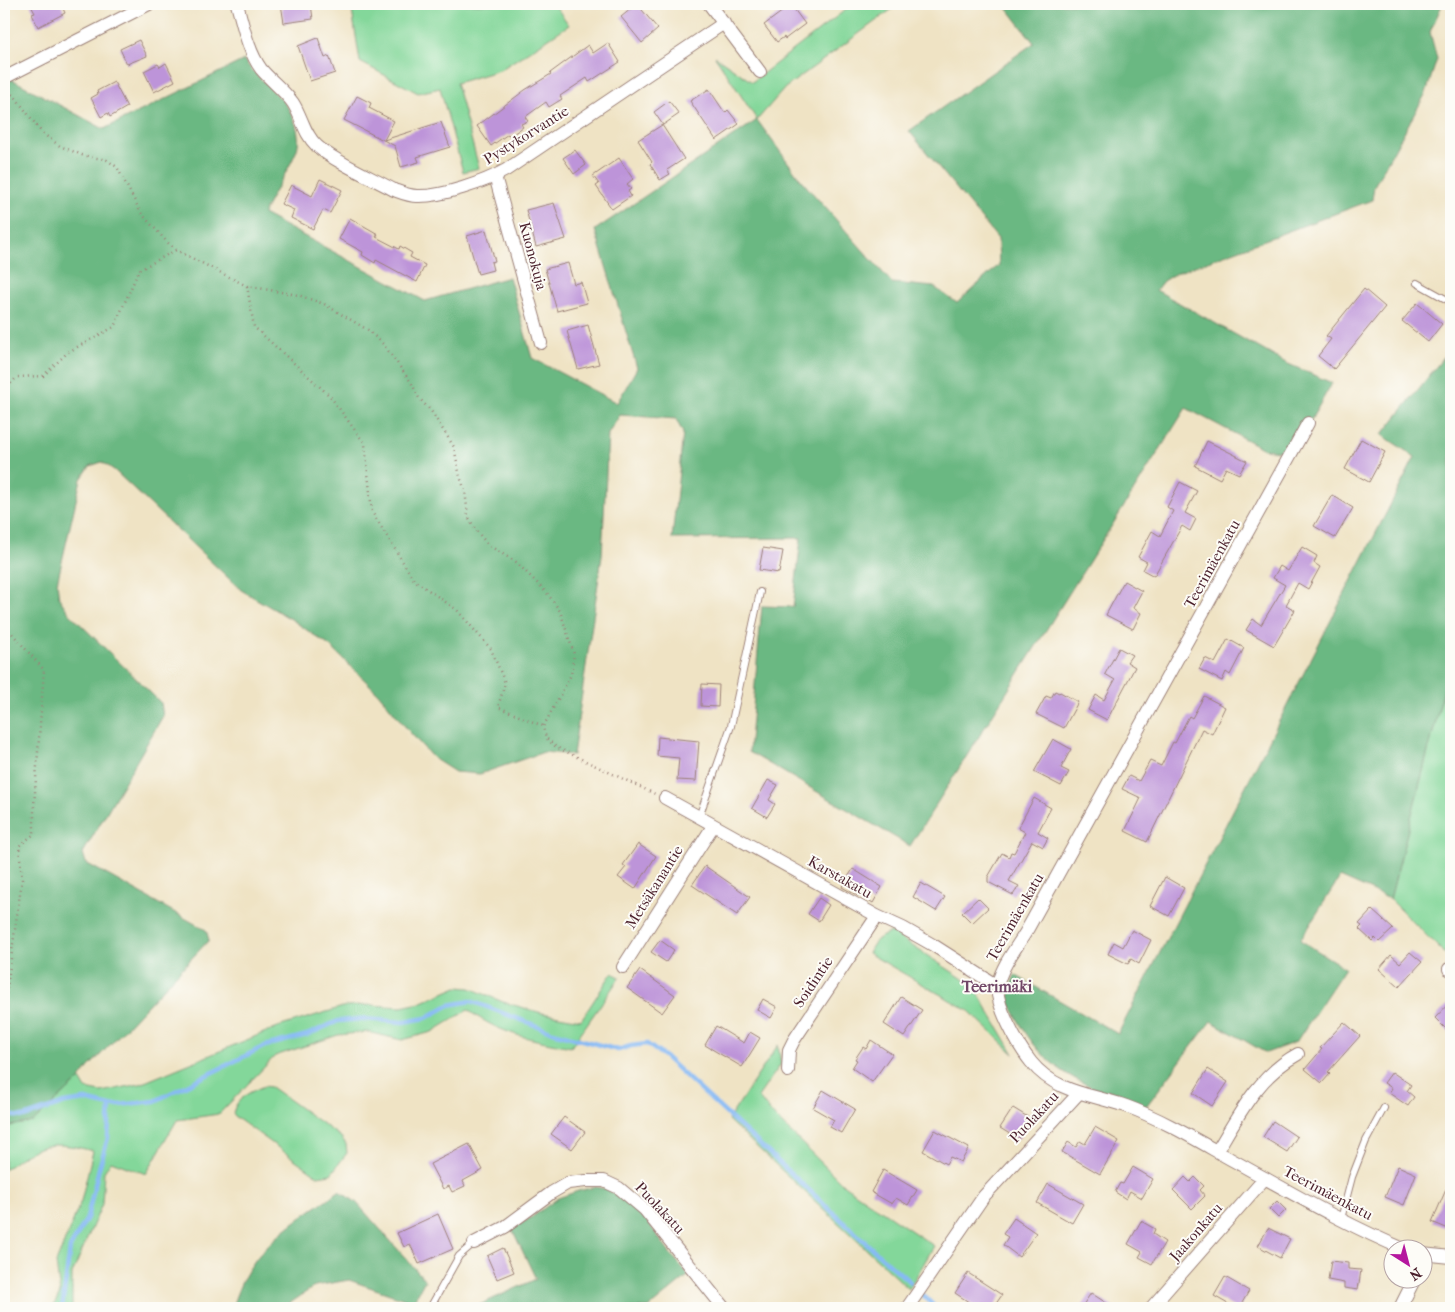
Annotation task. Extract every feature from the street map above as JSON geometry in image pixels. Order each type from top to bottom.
[{"type":"street","points":[[4,78],[149,4]]},
{"type":"street","name":"Pystykorvantie","points":[[237,4],[248,40],[260,67],[293,103],[304,130],[310,138],[325,152],[394,190],[416,196],[440,193],[495,176],[724,23]]},
{"type":"street","points":[[709,4],[760,72]]},
{"type":"street","name":"Kuonokuja","points":[[495,176],[541,343]]},
{"type":"street","name":"Teerimäenkatu","points":[[1308,423],[1002,973],[997,986],[1002,1011],[1021,1047],[1032,1063],[1045,1076],[1060,1086],[1144,1113],[1164,1122],[1341,1219],[1385,1240]]},
{"type":"street","name":"Karstakatu","points":[[665,798],[877,916],[903,928],[997,986]]},
{"type":"street","name":"Metsäkanantie","points":[[624,967],[713,826]]},
{"type":"street","name":"Soidintie","points":[[788,1071],[789,1050],[794,1040],[877,916]]},
{"type":"street","points":[[1217,1151],[1256,1088],[1274,1069],[1298,1054]]},
{"type":"street","name":"Puolakatu","points":[[907,1308],[984,1196],[1079,1093]]},
{"type":"street","name":"Jaakonkatu","points":[[1151,1308],[1265,1178]]},
{"type":"street","name":"Puolakatu","points":[[474,1243],[505,1227],[551,1193],[568,1183],[604,1181],[619,1188],[645,1210],[724,1308]]},
{"type":"street","points":[[1432,1257],[1451,1257]]},
{"type":"street","points":[[1400,1308],[1409,1290]]},
{"type":"lane","points":[[1417,283],[1451,302]]},
{"type":"lane","points":[[700,817],[731,726],[760,592]]},
{"type":"lane","points":[[1341,1219],[1352,1177],[1366,1141],[1384,1108]]},
{"type":"lane","points":[[430,1308],[459,1256],[474,1243]]},
{"type":"path","points":[[4,87],[16,98],[42,133],[60,146],[82,155],[107,160],[117,167],[141,213],[176,250],[247,286],[298,295],[324,304],[368,330],[383,344],[454,447],[460,477],[465,490],[468,516],[475,530],[488,545],[516,562],[547,593],[560,611],[574,654],[571,675],[543,726],[546,738],[556,747],[665,798]]},
{"type":"path","points":[[4,391],[17,377],[43,376],[68,352],[114,327],[139,270],[176,250]]},
{"type":"path","points":[[247,286],[254,327],[330,396],[365,444],[372,512],[414,580],[457,610],[491,649],[505,683],[498,707],[543,726]]},
{"type":"path","points":[[4,628],[10,631],[44,670],[34,806],[34,834],[20,846],[22,879],[4,1009]]},
{"type":"green space","points":[[351,4],[554,4],[569,25],[500,70],[456,83],[479,168],[463,172],[440,88],[418,93],[360,62]]},
{"type":"green space","points":[[853,4],[899,4],[785,88],[757,120],[715,56],[752,82]]},
{"type":"green space","points":[[1004,4],[1238,4],[1245,8],[1248,4],[1442,5],[1430,32],[1437,59],[1426,93],[1374,186],[1372,200],[1176,273],[1163,281],[1156,290],[1286,363],[1332,383],[1292,453],[1264,449],[1186,408],[910,846],[749,752],[762,606],[793,607],[801,538],[672,539],[683,433],[676,419],[620,415],[608,434],[602,556],[573,755],[544,752],[480,774],[455,772],[433,758],[379,694],[331,647],[291,619],[241,590],[114,470],[102,462],[90,466],[81,479],[57,583],[59,598],[69,613],[161,703],[163,716],[83,853],[86,863],[206,930],[209,940],[88,1068],[80,1079],[33,1122],[4,1127],[4,75],[104,129],[244,60],[285,104],[296,124],[298,139],[296,152],[263,214],[425,301],[509,277],[532,358],[617,403],[637,368],[595,230],[757,120],[801,180],[892,283],[934,287],[957,303],[999,265],[998,239],[909,131],[1034,43]]},
{"type":"green space","points":[[1451,348],[1451,662],[1390,899],[1340,877],[1300,940],[1345,968],[1296,1042],[1266,1053],[1211,1021],[1144,1109],[1074,1078],[1059,1069],[1046,1057],[1033,1043],[1021,1025],[1010,1001],[1010,990],[1015,975],[1118,1034],[1415,457],[1382,435]]},
{"type":"green space","points":[[1451,662],[1451,960],[1390,899]]},
{"type":"green space","points":[[891,932],[974,986],[1014,1054],[969,1011],[868,953],[877,939]]},
{"type":"green space","points":[[612,973],[620,977],[571,1047],[505,1031],[468,1010],[432,1032],[402,1040],[367,1032],[338,1035],[275,1056],[219,1114],[177,1120],[146,1174],[111,1161],[104,1172],[102,1204],[72,1274],[72,1308],[52,1308],[60,1294],[56,1263],[81,1201],[93,1151],[66,1146],[45,1146],[26,1154],[4,1170],[4,1127],[33,1122],[80,1079],[86,1089],[101,1092],[140,1084],[278,1027],[346,1006],[401,1007],[420,1003],[457,987],[470,988],[503,1002],[542,1013],[581,1020]]},
{"type":"green space","points":[[778,1045],[781,1064],[758,1097],[775,1117],[845,1186],[934,1246],[909,1289],[728,1120]]},
{"type":"green space","points":[[264,1086],[271,1087],[341,1137],[346,1144],[347,1153],[331,1174],[318,1176],[234,1116],[235,1107],[241,1099]]},
{"type":"green space","points":[[595,1187],[606,1189],[619,1196],[648,1222],[668,1251],[689,1275],[649,1308],[473,1308],[536,1279],[512,1229],[558,1198]]},
{"type":"green space","points":[[339,1191],[356,1202],[425,1280],[413,1302],[349,1280],[315,1286],[283,1308],[232,1308],[239,1287],[260,1254],[288,1227]]},
{"type":"building","points":[[30,4],[61,4],[65,13],[38,27],[32,14],[35,13]]},
{"type":"building","points":[[281,4],[311,4],[313,19],[284,23]]},
{"type":"building","points":[[637,4],[658,29],[642,43],[621,17]]},
{"type":"building","points":[[791,5],[805,24],[785,39],[784,37],[777,42],[764,25]]},
{"type":"building","points":[[318,38],[325,58],[329,56],[335,73],[310,81],[298,46]]},
{"type":"building","points":[[139,40],[147,56],[127,64],[120,49]]},
{"type":"building","points":[[608,43],[620,62],[589,82],[587,78],[560,96],[562,99],[549,107],[546,102],[525,117],[528,121],[521,124],[523,127],[510,136],[508,134],[491,146],[477,126],[525,90],[551,74],[588,45],[593,53]]},
{"type":"building","points":[[166,63],[175,81],[154,92],[144,71],[158,64],[160,67]]},
{"type":"building","points":[[114,82],[127,107],[110,117],[108,113],[101,117],[91,98],[98,94],[97,91]]},
{"type":"building","points":[[709,89],[725,113],[728,110],[739,124],[716,140],[690,101]]},
{"type":"building","points":[[357,96],[371,103],[369,108],[394,121],[384,140],[441,122],[450,147],[417,157],[419,162],[401,167],[395,146],[344,120]]},
{"type":"building","points":[[669,101],[679,114],[663,125],[654,112]]},
{"type":"building","points":[[662,125],[684,159],[667,170],[670,174],[660,180],[650,164],[652,162],[638,140]]},
{"type":"building","points":[[575,150],[586,165],[574,174],[563,158]]},
{"type":"building","points":[[619,158],[633,179],[627,184],[631,189],[628,191],[631,196],[612,209],[596,186],[599,184],[593,176]]},
{"type":"building","points":[[320,179],[342,190],[330,213],[323,210],[313,229],[291,218],[294,210],[281,204],[291,185],[312,196]]},
{"type":"building","points":[[554,203],[566,239],[536,247],[526,210]]},
{"type":"building","points":[[350,218],[378,234],[376,237],[399,249],[400,246],[412,253],[410,257],[425,265],[417,282],[376,260],[375,263],[362,255],[363,252],[339,239]]},
{"type":"building","points":[[486,230],[495,261],[491,262],[493,270],[478,274],[467,236]]},
{"type":"building","points":[[568,263],[574,284],[581,282],[587,303],[557,311],[545,269]]},
{"type":"building","points":[[1364,289],[1385,307],[1334,369],[1318,356],[1331,339],[1326,336]]},
{"type":"building","points":[[1417,303],[1442,324],[1428,342],[1402,321]]},
{"type":"building","points":[[588,325],[599,364],[578,369],[567,331]]},
{"type":"building","points":[[1361,439],[1385,452],[1369,482],[1345,469]]},
{"type":"building","points":[[1207,441],[1247,461],[1239,474],[1226,468],[1220,479],[1195,466]]},
{"type":"building","points":[[1180,482],[1197,491],[1185,513],[1196,519],[1190,531],[1182,526],[1154,576],[1143,570],[1147,562],[1138,557],[1152,531],[1160,536],[1173,511],[1167,507]]},
{"type":"building","points":[[1332,495],[1353,508],[1335,538],[1314,526]]},
{"type":"building","points":[[1302,547],[1317,556],[1314,563],[1320,567],[1308,589],[1298,583],[1286,605],[1295,610],[1274,646],[1246,630],[1253,619],[1261,625],[1285,585],[1273,578],[1280,566],[1288,571]]},
{"type":"building","points":[[763,548],[783,551],[779,573],[759,570]]},
{"type":"building","points":[[1124,581],[1142,591],[1133,608],[1141,613],[1133,629],[1106,615]]},
{"type":"building","points":[[1228,639],[1244,648],[1230,675],[1226,672],[1222,681],[1199,669],[1205,658],[1215,663]]},
{"type":"building","points":[[1119,648],[1132,655],[1127,662],[1135,667],[1107,720],[1088,710],[1096,695],[1104,700],[1115,680],[1105,674]]},
{"type":"building","points":[[702,684],[719,685],[718,707],[701,706]]},
{"type":"building","points":[[1055,691],[1078,702],[1064,728],[1036,714],[1046,696],[1051,698]]},
{"type":"building","points":[[1204,696],[1225,707],[1212,734],[1202,729],[1147,842],[1125,831],[1141,798],[1122,789],[1129,776],[1139,781],[1150,761],[1161,766],[1173,742],[1175,743],[1189,716],[1192,718]]},
{"type":"building","points":[[658,737],[699,741],[696,781],[677,780],[679,758],[657,756]]},
{"type":"building","points":[[1053,739],[1071,749],[1061,768],[1069,772],[1061,786],[1034,772]]},
{"type":"building","points":[[768,780],[778,785],[769,800],[775,804],[767,817],[752,808]]},
{"type":"building","points":[[1034,798],[1051,808],[1038,832],[1048,838],[1043,847],[1032,841],[1009,881],[1019,886],[1013,895],[988,882],[988,877],[1002,853],[1009,857],[1011,852],[1014,853],[1025,832],[1018,828]]},
{"type":"building","points":[[638,844],[656,856],[635,889],[618,877],[626,867],[623,865]]},
{"type":"building","points":[[705,866],[750,897],[737,915],[692,885]]},
{"type":"building","points":[[853,869],[882,887],[873,903],[859,894],[858,896],[842,887]]},
{"type":"building","points":[[1165,877],[1184,888],[1169,916],[1150,906]]},
{"type":"building","points":[[921,883],[945,897],[936,911],[913,897]]},
{"type":"building","points":[[819,898],[829,905],[819,921],[808,914]]},
{"type":"building","points":[[978,898],[988,908],[972,923],[962,913]]},
{"type":"building","points":[[1372,910],[1393,929],[1379,942],[1375,938],[1372,941],[1359,929],[1362,926],[1359,924]]},
{"type":"building","points":[[1132,930],[1151,940],[1139,964],[1131,959],[1128,964],[1108,954],[1114,942],[1123,947]]},
{"type":"building","points":[[660,940],[674,950],[666,962],[651,952]]},
{"type":"building","points":[[1410,952],[1422,962],[1399,987],[1379,969],[1391,955],[1400,963]]},
{"type":"building","points":[[640,970],[675,995],[662,1013],[627,988]]},
{"type":"building","points":[[901,997],[922,1010],[904,1037],[884,1024]]},
{"type":"building","points":[[763,999],[777,1007],[771,1018],[757,1010]]},
{"type":"building","points":[[1451,1001],[1451,1034],[1435,1018]]},
{"type":"building","points":[[1344,1022],[1360,1036],[1328,1072],[1330,1074],[1322,1083],[1305,1069],[1322,1049],[1320,1048]]},
{"type":"building","points":[[716,1026],[744,1043],[750,1032],[760,1038],[742,1067],[705,1045]]},
{"type":"building","points":[[871,1040],[892,1054],[872,1082],[852,1068],[857,1060],[855,1059],[863,1047],[866,1049]]},
{"type":"building","points":[[1208,1069],[1228,1082],[1212,1106],[1193,1093]]},
{"type":"building","points":[[1392,1072],[1411,1085],[1407,1091],[1414,1097],[1408,1106],[1389,1093],[1392,1088],[1384,1083]]},
{"type":"building","points":[[823,1090],[855,1109],[841,1133],[830,1127],[834,1120],[813,1108]]},
{"type":"building","points":[[1013,1108],[1031,1119],[1018,1139],[1000,1128]]},
{"type":"building","points":[[564,1117],[585,1132],[572,1149],[551,1134]]},
{"type":"building","points":[[1273,1121],[1297,1137],[1287,1152],[1263,1137]]},
{"type":"building","points":[[1095,1127],[1119,1141],[1100,1174],[1062,1152],[1068,1142],[1076,1147],[1080,1141],[1085,1144]]},
{"type":"building","points":[[935,1130],[969,1148],[961,1162],[950,1157],[946,1164],[923,1151]]},
{"type":"building","points":[[469,1144],[483,1170],[463,1181],[465,1186],[452,1192],[449,1186],[443,1189],[430,1164]]},
{"type":"building","points":[[1398,1166],[1416,1174],[1404,1205],[1385,1197]]},
{"type":"building","points":[[1133,1167],[1153,1179],[1142,1198],[1130,1191],[1126,1199],[1115,1192],[1120,1183],[1123,1184]]},
{"type":"building","points":[[883,1170],[917,1190],[908,1205],[896,1198],[892,1204],[871,1192]]},
{"type":"building","points":[[1185,1177],[1190,1182],[1195,1177],[1204,1186],[1200,1190],[1205,1196],[1192,1209],[1173,1190]]},
{"type":"building","points":[[1451,1178],[1451,1230],[1432,1222]]},
{"type":"building","points":[[1048,1184],[1083,1204],[1072,1223],[1037,1203]]},
{"type":"building","points":[[1277,1201],[1286,1210],[1278,1218],[1269,1209]]},
{"type":"building","points":[[438,1214],[453,1249],[419,1264],[410,1244],[404,1247],[397,1233]]},
{"type":"building","points":[[1014,1218],[1036,1233],[1019,1257],[1003,1245],[1008,1237],[1003,1234]]},
{"type":"building","points":[[1141,1221],[1155,1229],[1153,1234],[1165,1242],[1152,1264],[1139,1257],[1142,1252],[1128,1244]]},
{"type":"building","points":[[1268,1228],[1290,1239],[1280,1258],[1258,1246]]},
{"type":"building","points":[[503,1248],[514,1272],[497,1279],[487,1256]]},
{"type":"building","points":[[1331,1261],[1348,1263],[1348,1269],[1361,1270],[1358,1290],[1344,1288],[1344,1283],[1328,1280]]},
{"type":"building","points":[[968,1273],[1002,1295],[993,1308],[978,1308],[955,1293]]},
{"type":"building","points":[[1225,1277],[1249,1291],[1239,1308],[1235,1308],[1214,1296]]},
{"type":"building","points":[[1091,1293],[1114,1308],[1081,1308]]},
{"type":"waterway","points":[[4,1115],[24,1117],[65,1103],[85,1100],[110,1106],[155,1101],[265,1046],[307,1035],[338,1021],[363,1019],[403,1022],[426,1018],[449,1005],[471,1001],[553,1032],[618,1050],[647,1044],[665,1057],[910,1282]]},
{"type":"waterway","points":[[62,1308],[70,1248],[87,1218],[108,1138],[110,1106]]},
{"type":"waterway","points":[[922,1294],[936,1308]]},
{"type":"district","name":"Teerimäki","points":[[997,986]]}]
